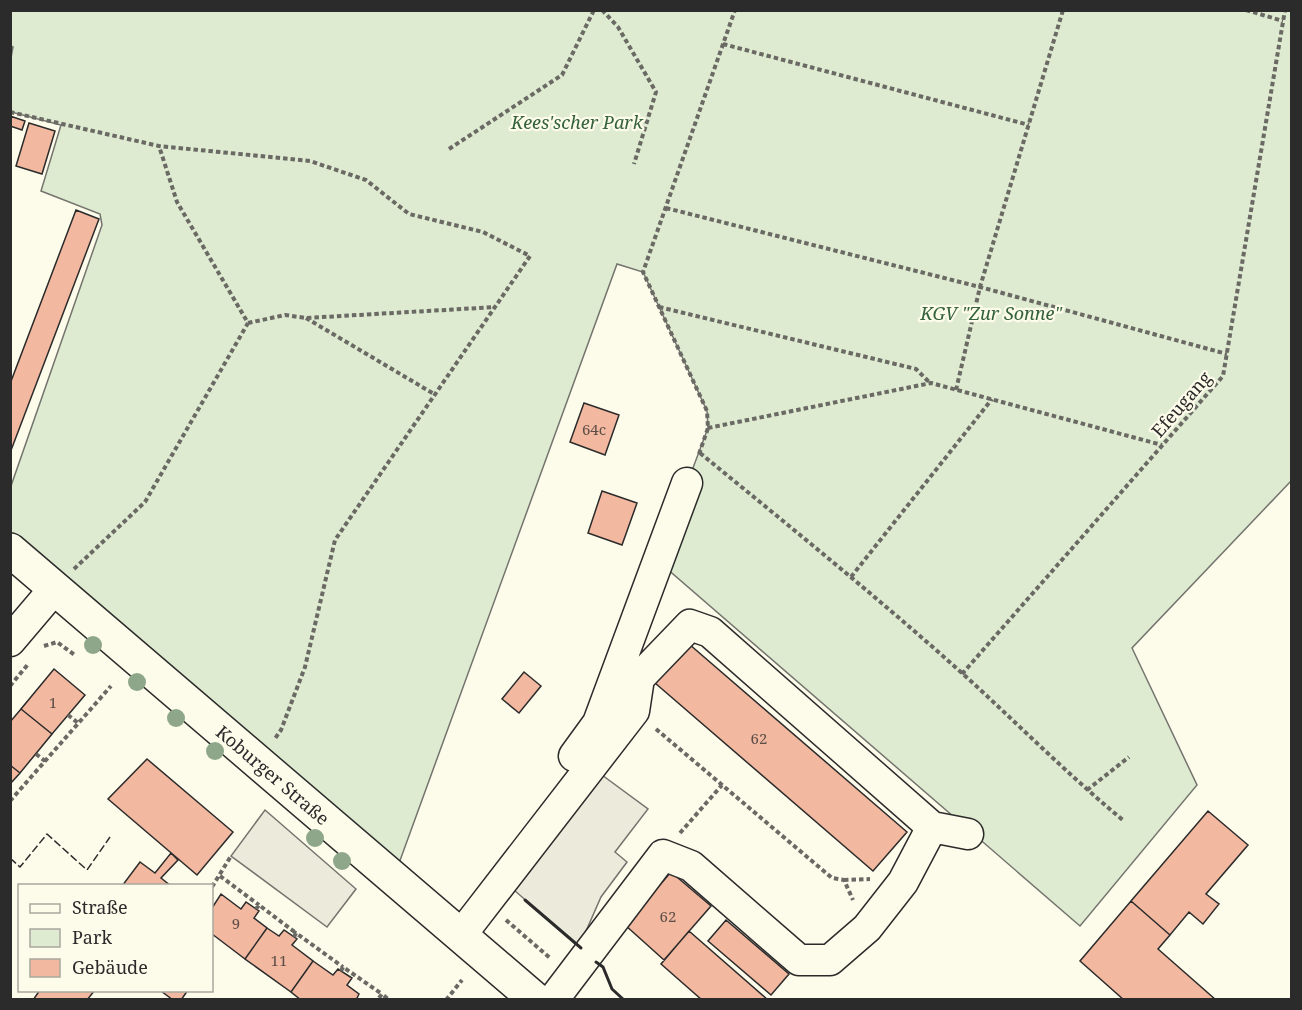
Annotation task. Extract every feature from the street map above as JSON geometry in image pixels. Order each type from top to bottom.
[{"type":"main road","name":"Koburger Straße","points":[[10,550],[62,580],[454,929],[536,999]]},
{"type":"street","points":[[454,929],[598,723],[687,483]]},
{"type":"street","points":[[21,651],[62,580]]},
{"type":"street","points":[[454,929],[634,711],[639,678],[690,625],[710,632],[932,827],[968,834]]},
{"type":"street","points":[[554,999],[663,855],[692,866],[799,960],[830,960],[867,928],[903,882],[932,827]]},
{"type":"path","points":[[449,149],[562,75],[594,10]]},
{"type":"path","points":[[602,10],[618,27],[657,92],[634,164]]},
{"type":"path","points":[[735,10],[643,272],[707,411],[708,428],[700,453],[851,577],[1124,821]]},
{"type":"path","points":[[956,390],[980,287],[1063,10]]},
{"type":"path","points":[[1246,10],[1283,21]]},
{"type":"path","name":"Efeugang","points":[[962,674],[1223,376],[1285,10]]},
{"type":"path","points":[[723,44],[1029,125]]},
{"type":"path","points":[[10,112],[159,146],[310,161],[366,180],[409,214],[483,232],[530,256],[335,540],[305,667],[281,730],[270,745]]},
{"type":"path","points":[[159,146],[177,202],[248,323]]},
{"type":"path","points":[[666,208],[980,287],[1227,354]]},
{"type":"path","points":[[62,580],[145,502],[248,323],[285,315],[306,318],[496,307]]},
{"type":"path","points":[[659,307],[916,369],[931,383]]},
{"type":"path","points":[[306,318],[434,394]]},
{"type":"path","points":[[708,428],[931,383],[1162,445]]},
{"type":"path","points":[[851,577],[992,399]]},
{"type":"path","points":[[38,653],[45,645],[57,642],[76,656]]},
{"type":"path","points":[[10,686],[21,651]]},
{"type":"path","points":[[11,799],[111,686]]},
{"type":"path","points":[[634,711],[832,878],[844,880],[867,928]]},
{"type":"path","points":[[68,715],[78,723]]},
{"type":"path","points":[[36,754],[45,761]]},
{"type":"path","points":[[1087,790],[1129,757]]},
{"type":"path","points":[[663,855],[722,785]]},
{"type":"path","points":[[213,886],[231,856]]},
{"type":"path","points":[[220,876],[295,935],[380,996],[389,999]]},
{"type":"path","points":[[446,999],[462,980]]},
{"type":"green space","points":[[11,11],[1291,11],[1291,481],[1132,648],[1197,785],[1080,926],[658,561],[708,428],[707,411],[643,272],[617,264],[394,877],[11,550],[11,486],[102,225],[100,214],[41,191],[61,125],[11,112],[10,63],[13,47],[11,46]]},
{"type":"shaded area","points":[[602,775],[648,809],[615,852],[627,862],[601,897],[579,947],[514,890]]},
{"type":"shaded area","points":[[265,810],[356,889],[327,927],[231,856]]},
{"type":"building","points":[[10,116],[25,121],[22,130],[10,126]]},
{"type":"building","points":[[29,123],[55,131],[42,174],[16,166]]},
{"type":"building","points":[[76,210],[99,219],[10,453],[10,384]]},
{"type":"building","points":[[584,403],[619,415],[605,455],[570,442]]},
{"type":"building","points":[[602,491],[637,503],[622,545],[588,533]]},
{"type":"building","points":[[689,644],[907,832],[873,871],[655,683]]},
{"type":"building","points":[[54,669],[85,695],[52,734],[21,709]]},
{"type":"building","points":[[524,672],[541,686],[519,713],[502,699]]},
{"type":"building","points":[[21,709],[52,734],[20,773],[10,765],[10,722]]},
{"type":"building","points":[[147,759],[233,832],[197,875],[108,799]]},
{"type":"building","points":[[10,765],[20,773],[10,784]]},
{"type":"building","points":[[1208,811],[1248,845],[1206,894],[1219,904],[1203,924],[1189,912],[1170,935],[1131,901]]},
{"type":"building","points":[[171,853],[178,860],[161,878],[168,884],[124,884],[140,862],[155,873]]},
{"type":"building","points":[[671,872],[711,906],[664,960],[625,925]]},
{"type":"building","points":[[221,894],[241,909],[246,902],[259,911],[254,918],[267,928],[245,959],[213,935],[213,906]]},
{"type":"building","points":[[1131,901],[1170,935],[1158,949],[1216,1000],[1124,1000],[1080,961]]},
{"type":"building","points":[[726,920],[789,974],[771,995],[708,941]]},
{"type":"building","points":[[267,928],[279,936],[284,930],[297,939],[292,945],[313,961],[291,992],[245,959]]},
{"type":"building","points":[[689,931],[768,1000],[702,1000],[661,964]]},
{"type":"building","points":[[313,961],[333,975],[338,969],[352,978],[347,985],[359,994],[356,1000],[301,1000],[291,992]]},
{"type":"building","points":[[39,992],[93,992],[87,1000],[33,1000]]},
{"type":"building","points":[[162,992],[187,992],[181,1000],[173,1000]]},
{"type":"fence","points":[[10,858],[20,867],[47,834],[87,870],[110,837]]},
{"type":"wall","points":[[525,900],[581,948]]},
{"type":"wall","points":[[596,962],[603,967],[612,989],[624,1000]]},
{"type":"park label","name":"Kees'scher Park","points":[[577,122]]},
{"type":"park label","name":"KGV \"Zur Sonne\"","points":[[991,313]]}]
